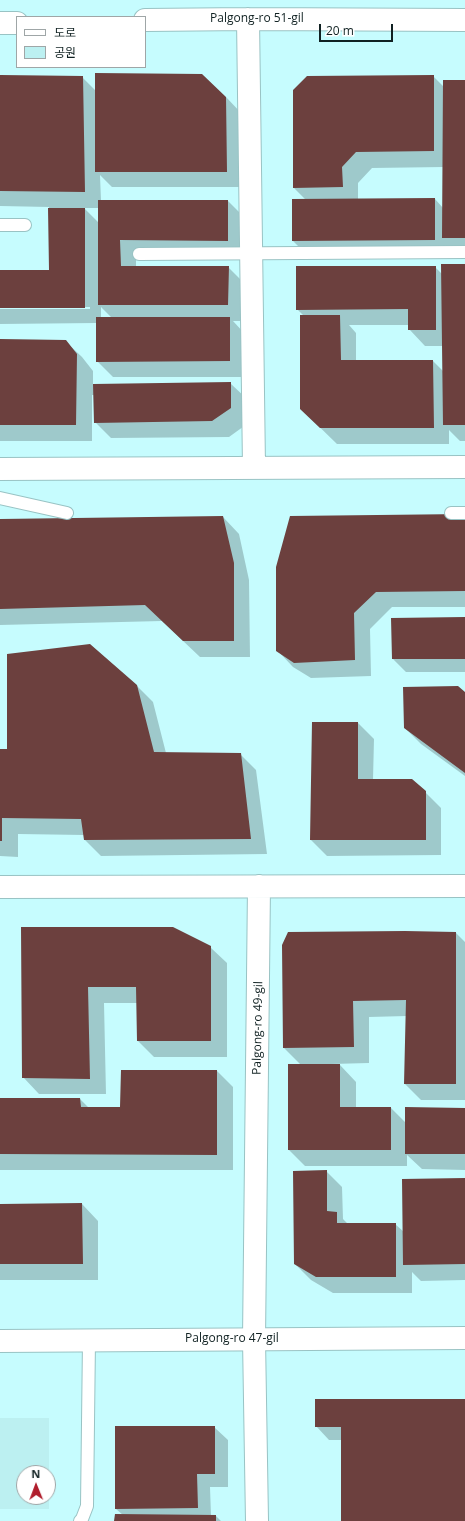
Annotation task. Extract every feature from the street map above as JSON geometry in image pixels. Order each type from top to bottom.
[{"type":"street","points":[[248,19],[254,467]]},
{"type":"street","name":"Palgong-ro 51-gil","points":[[146,20],[465,20]]},
{"type":"street","points":[[0,23],[16,23]]},
{"type":"street","points":[[0,469],[465,467]]},
{"type":"street","name":"Palgong-ro 49-gil","points":[[257,1521],[254,1339],[259,886]]},
{"type":"street","points":[[0,887],[465,886]]},
{"type":"street","name":"Palgong-ro 47-gil","points":[[0,1341],[465,1338]]},
{"type":"lane","points":[[0,225],[25,225]]},
{"type":"lane","points":[[139,254],[465,252]]},
{"type":"lane","points":[[0,498],[67,513]]},
{"type":"lane","points":[[451,513],[465,513]]},
{"type":"lane","points":[[80,1521],[87,1506],[89,1340]]},
{"type":"shaded area","points":[[0,0],[465,0],[465,1521],[0,1521]]},
{"type":"green space","points":[[0,1418],[49,1418],[49,1465],[16,1465],[16,1505],[49,1505],[49,1509],[0,1509]]},
{"type":"building","points":[[95,73],[202,74],[226,97],[227,172],[95,172]]},
{"type":"building","points":[[0,75],[83,76],[85,192],[0,191]]},
{"type":"building","points":[[434,75],[434,151],[356,152],[342,167],[343,187],[293,188],[293,90],[307,76]]},
{"type":"building","points":[[443,80],[465,80],[465,238],[442,238]]},
{"type":"building","points":[[435,198],[435,240],[292,241],[292,199]]},
{"type":"building","points":[[98,200],[228,200],[228,241],[120,240],[121,266],[229,266],[228,305],[98,305]]},
{"type":"building","points":[[48,208],[85,208],[85,308],[0,308],[0,270],[49,270]]},
{"type":"building","points":[[441,264],[465,264],[465,425],[443,425]]},
{"type":"building","points":[[296,266],[436,266],[436,330],[408,330],[408,309],[296,310]]},
{"type":"building","points":[[300,315],[340,315],[341,360],[433,360],[434,428],[320,428],[300,409]]},
{"type":"building","points":[[96,317],[230,317],[230,361],[96,362]]},
{"type":"building","points":[[0,339],[66,340],[77,354],[76,425],[0,425]]},
{"type":"building","points":[[231,382],[231,408],[212,421],[94,423],[93,384]]},
{"type":"building","points":[[465,514],[465,591],[376,592],[354,613],[355,660],[294,663],[276,651],[276,567],[290,516]]},
{"type":"building","points":[[223,516],[234,563],[234,641],[183,641],[145,605],[0,609],[0,519]]},
{"type":"building","points":[[465,617],[465,659],[392,659],[391,618]]},
{"type":"building","points":[[90,644],[137,685],[154,752],[241,753],[251,839],[84,840],[81,819],[2,818],[2,841],[0,841],[0,749],[7,749],[7,654]]},
{"type":"building","points":[[458,686],[465,692],[465,773],[404,728],[403,687]]},
{"type":"building","points":[[312,722],[358,722],[358,779],[412,779],[426,791],[426,840],[310,840]]},
{"type":"building","points":[[21,927],[173,927],[211,946],[211,1041],[137,1041],[136,987],[88,987],[90,1079],[22,1078]]},
{"type":"building","points":[[288,932],[456,932],[456,1084],[404,1084],[406,1000],[353,1001],[354,1047],[283,1048],[282,945]]},
{"type":"building","points":[[288,1064],[340,1064],[340,1107],[391,1107],[391,1150],[288,1150]]},
{"type":"building","points":[[121,1070],[217,1070],[217,1155],[0,1154],[0,1098],[80,1098],[81,1107],[120,1107]]},
{"type":"building","points":[[405,1107],[465,1108],[465,1154],[405,1154]]},
{"type":"building","points":[[327,1170],[327,1211],[337,1212],[337,1223],[396,1223],[396,1277],[316,1277],[294,1264],[293,1171]]},
{"type":"building","points":[[465,1178],[465,1264],[403,1265],[402,1179]]},
{"type":"building","points":[[82,1203],[83,1264],[0,1264],[0,1204]]},
{"type":"building","points":[[315,1399],[465,1399],[465,1521],[341,1521],[341,1427],[315,1427]]},
{"type":"building","points":[[115,1426],[215,1426],[215,1474],[197,1474],[198,1508],[115,1509]]},
{"type":"building","points":[[115,1514],[216,1515],[216,1521],[114,1521]]}]
